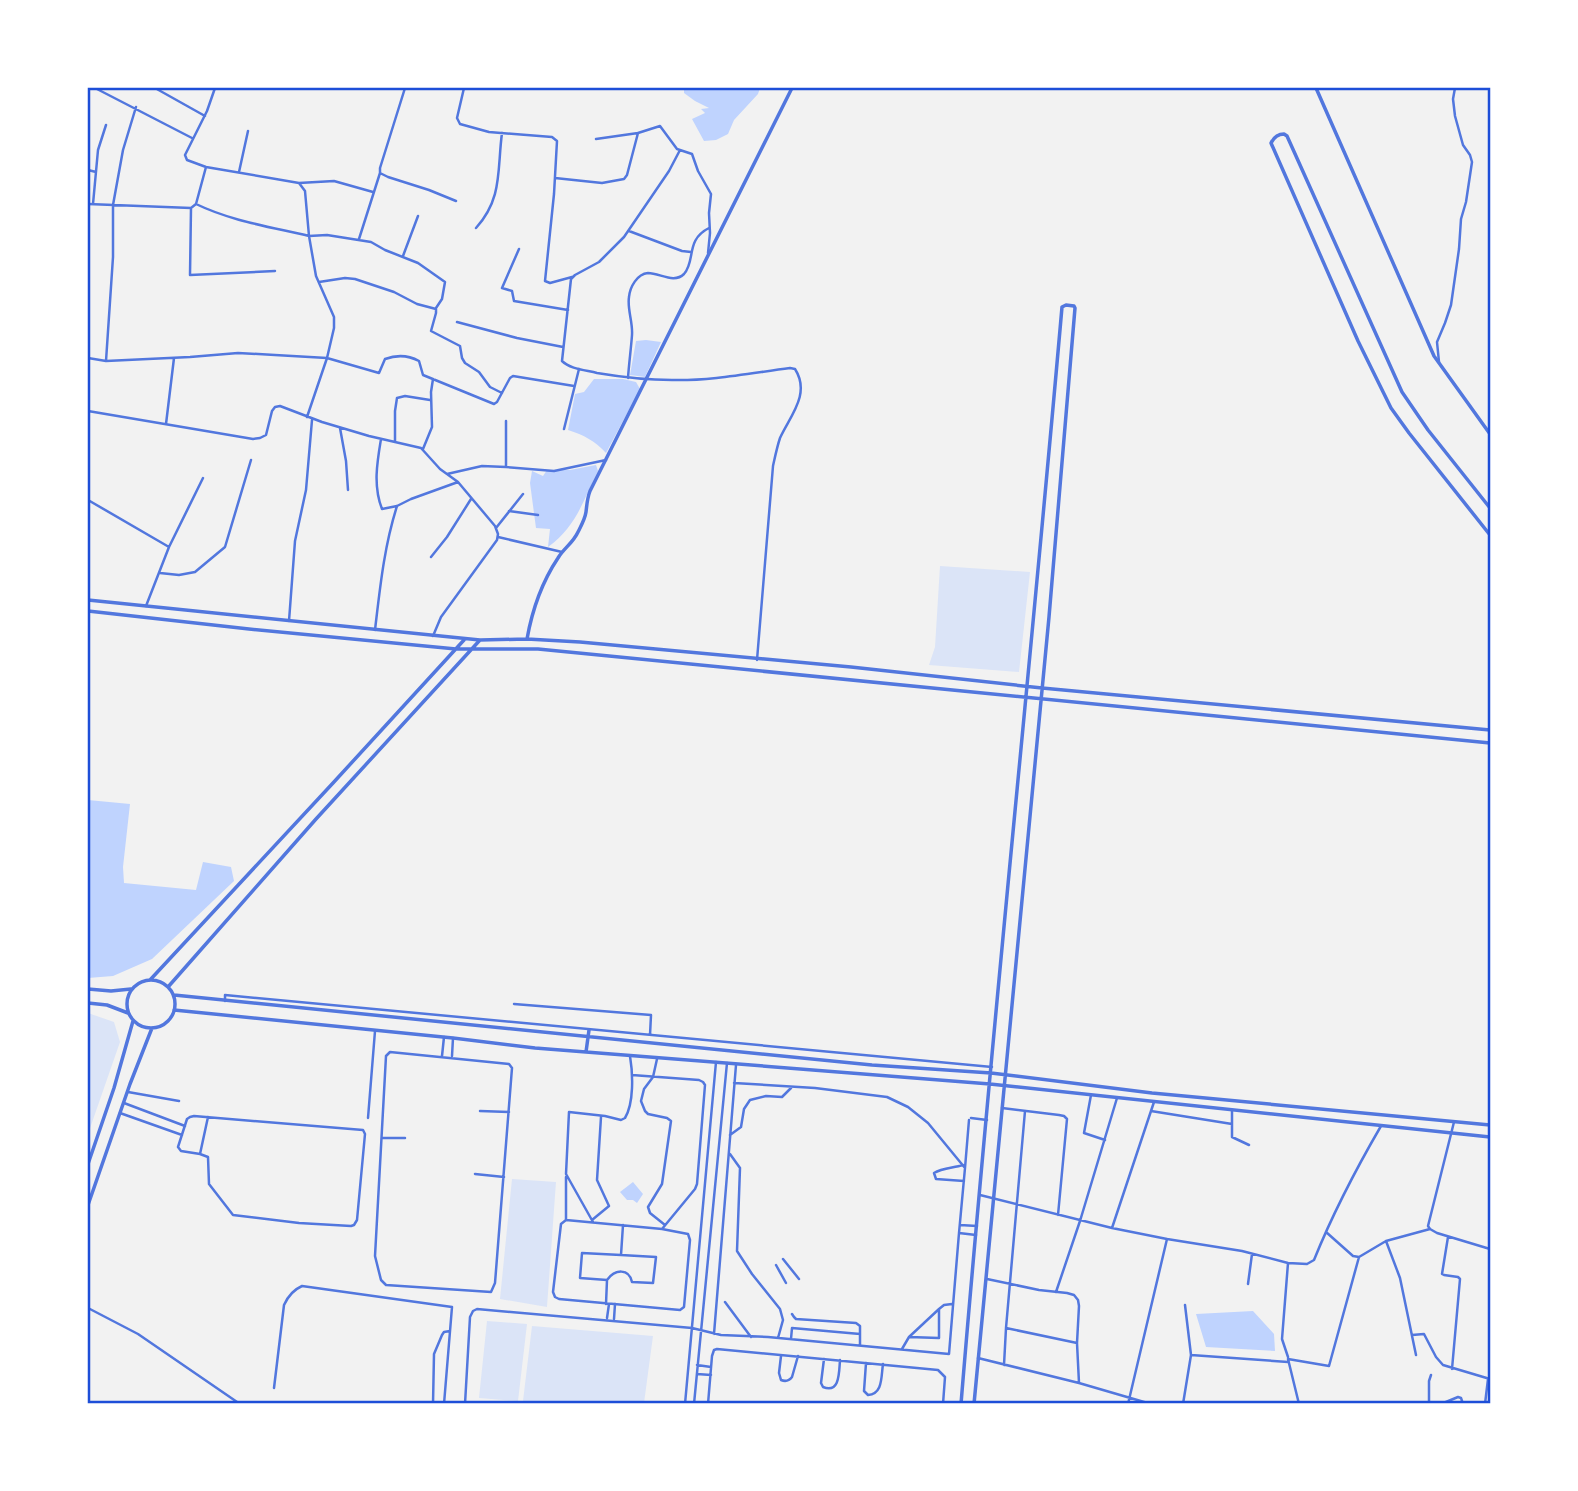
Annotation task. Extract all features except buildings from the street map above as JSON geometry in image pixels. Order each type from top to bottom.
[{"type":"street","points":[[95,88],[192,138]]},
{"type":"street","points":[[155,88],[205,116]]},
{"type":"street","points":[[215,88],[185,158],[206,167],[299,183],[334,181],[373,191]]},
{"type":"street","points":[[359,239],[405,88]]},
{"type":"street","points":[[464,88],[458,123],[480,130],[555,138],[555,177],[545,281],[572,277],[599,262],[629,231],[680,150]]},
{"type":"street","points":[[527,639],[541,590],[551,568],[580,529],[586,515],[586,500],[792,88]]},
{"type":"street","points":[[1316,88],[1440,366],[1490,434]]},
{"type":"street","points":[[1440,366],[1437,342],[1451,305],[1472,162],[1463,145],[1455,116],[1455,88]]},
{"type":"street","points":[[106,361],[113,257],[113,205],[123,150],[136,107]]},
{"type":"street","points":[[93,204],[98,150],[106,125]]},
{"type":"street","points":[[596,139],[638,133],[659,125],[675,147],[694,157],[698,171],[711,194],[707,259]]},
{"type":"street","points":[[239,172],[248,131]]},
{"type":"street","points":[[476,228],[490,211],[495,198],[502,133]]},
{"type":"street","points":[[555,177],[602,183],[624,180],[638,133]]},
{"type":"street","points":[[1490,508],[1428,430],[1402,392],[1287,136],[1278,135],[1271,143],[1391,408],[1490,535]]},
{"type":"street","points":[[88,204],[191,208],[196,204],[206,167]]},
{"type":"street","points":[[88,170],[96,172]]},
{"type":"street","points":[[380,173],[456,201]]},
{"type":"street","points":[[289,621],[295,541],[306,490],[310,417],[334,328],[334,317],[316,276],[305,191],[299,183]]},
{"type":"street","points":[[196,204],[250,223],[309,236],[327,235],[375,243],[421,265],[444,282],[442,299],[436,309],[431,331],[460,346],[465,363],[479,372],[490,387],[502,393]]},
{"type":"street","points":[[191,208],[190,275],[275,271]]},
{"type":"street","points":[[403,257],[418,216]]},
{"type":"street","points":[[628,378],[632,331],[629,298],[635,281],[646,273],[672,278],[682,275],[690,265],[691,252],[702,233],[710,228]]},
{"type":"street","points":[[629,231],[691,252]]},
{"type":"street","points":[[519,249],[502,288],[512,290],[515,302],[568,310]]},
{"type":"street","points":[[572,277],[562,362],[579,369],[648,379],[697,379],[790,368],[797,373],[800,392],[798,405],[780,439],[773,466],[757,660]]},
{"type":"street","points":[[318,282],[352,278],[436,309]]},
{"type":"street","points":[[961,1404],[1062,307],[1066,305],[1075,308],[974,1404]]},
{"type":"street","points":[[457,322],[563,347]]},
{"type":"street","points":[[88,360],[238,353],[327,358],[379,373],[385,359],[411,357],[419,361],[423,375],[492,403],[497,402],[513,376],[574,386]]},
{"type":"street","points":[[166,424],[174,358]]},
{"type":"street","points":[[564,429],[579,369]]},
{"type":"street","points":[[423,449],[431,428],[430,400],[433,379]]},
{"type":"street","points":[[395,442],[397,398],[430,400]]},
{"type":"street","points":[[88,411],[253,439],[266,435],[272,411],[280,406],[340,428],[423,449],[438,467],[458,482],[496,528],[498,537],[441,617],[433,636]]},
{"type":"street","points":[[506,421],[506,467]]},
{"type":"street","points":[[340,428],[348,471],[348,490]]},
{"type":"street","points":[[380,439],[376,468],[382,509],[397,506],[458,482]]},
{"type":"street","points":[[160,573],[178,575],[195,572],[225,547],[251,460]]},
{"type":"street","points":[[447,474],[477,467],[554,471],[606,460]]},
{"type":"street","points":[[146,606],[169,547],[204,478]]},
{"type":"street","points":[[496,528],[523,494]]},
{"type":"street","points":[[431,557],[471,499]]},
{"type":"street","points":[[88,500],[169,547]]},
{"type":"street","points":[[375,630],[381,573],[397,506]]},
{"type":"street","points":[[509,511],[538,515]]},
{"type":"street","points":[[498,537],[562,552]]},
{"type":"street","points":[[88,600],[465,639],[593,643],[1490,730]]},
{"type":"street","points":[[88,611],[456,649],[538,649],[1490,743]]},
{"type":"street","points":[[150,980],[465,639]]},
{"type":"street","points":[[168,987],[316,819],[480,640]]},
{"type":"street","points":[[150,980],[160,981],[174,995],[174,1010],[166,1023],[152,1028],[142,1027],[133,1021],[128,1013],[127,998],[140,982],[150,980]]},
{"type":"street","points":[[88,989],[132,989]]},
{"type":"street","points":[[174,995],[872,1065],[991,1073],[1152,1093],[1490,1125]]},
{"type":"street","points":[[225,1001],[225,995],[992,1067]]},
{"type":"street","points":[[88,1003],[107,1005],[128,1013]]},
{"type":"street","points":[[514,1004],[651,1015],[650,1035]]},
{"type":"street","points":[[174,1010],[535,1048],[990,1084],[1490,1137]]},
{"type":"street","points":[[88,1164],[133,1021]]},
{"type":"street","points":[[88,1205],[152,1028]]},
{"type":"street","points":[[368,1118],[375,1030]]},
{"type":"street","points":[[586,1052],[589,1030]]},
{"type":"street","points":[[442,1056],[444,1037]]},
{"type":"street","points":[[452,1057],[453,1038]]},
{"type":"street","points":[[392,1052],[442,1056],[511,1065],[495,1283],[492,1291],[386,1285],[381,1280],[375,1256],[386,1056],[392,1052]]},
{"type":"street","points":[[566,1220],[569,1112],[621,1120],[625,1118],[629,1112],[632,1075],[630,1055]]},
{"type":"street","points":[[657,1057],[653,1077],[641,1097],[648,1114],[669,1119],[671,1124],[662,1184],[648,1207],[649,1213],[664,1227]]},
{"type":"street","points":[[685,1404],[716,1062]]},
{"type":"street","points":[[694,1404],[727,1063]]},
{"type":"street","points":[[714,1334],[736,1063]]},
{"type":"street","points":[[632,1075],[699,1080],[705,1088],[697,1184],[664,1227]]},
{"type":"street","points":[[734,1083],[792,1086],[887,1097],[908,1107],[928,1124],[964,1167]]},
{"type":"street","points":[[730,1135],[741,1127],[744,1110],[750,1100],[765,1096],[782,1097],[792,1086]]},
{"type":"street","points":[[128,1092],[178,1101]]},
{"type":"street","points":[[1091,1095],[1083,1133],[1105,1140]]},
{"type":"street","points":[[1056,1292],[1117,1098]]},
{"type":"street","points":[[1112,1228],[1154,1102]]},
{"type":"street","points":[[124,1103],[185,1126]]},
{"type":"street","points":[[1002,1108],[1059,1115],[1068,1119],[1058,1215]]},
{"type":"street","points":[[1232,1110],[1232,1137],[1249,1145]]},
{"type":"street","points":[[480,1111],[509,1112]]},
{"type":"street","points":[[1004,1365],[1025,1111]]},
{"type":"street","points":[[1151,1111],[1231,1124]]},
{"type":"street","points":[[120,1112],[182,1135]]},
{"type":"street","points":[[593,1221],[609,1206],[597,1180],[601,1116]]},
{"type":"street","points":[[200,1154],[208,1117]]},
{"type":"street","points":[[208,1117],[365,1131],[357,1220],[354,1225],[299,1223],[233,1215],[208,1181],[208,1157],[188,1153],[178,1147],[187,1119],[208,1117]]},
{"type":"street","points":[[464,1404],[470,1317],[473,1311],[481,1308],[702,1329],[714,1334],[949,1354],[970,1119],[987,1120]]},
{"type":"street","points":[[1430,1229],[1428,1223],[1454,1122]]},
{"type":"street","points":[[980,1195],[1112,1228],[1211,1245],[1288,1264],[1307,1264],[1314,1260],[1355,1170],[1381,1126]]},
{"type":"street","points":[[382,1138],[405,1138]]},
{"type":"street","points":[[728,1153],[740,1168],[737,1251],[780,1309],[783,1320],[778,1338]]},
{"type":"street","points":[[964,1167],[934,1172],[936,1179],[964,1181]]},
{"type":"street","points":[[475,1174],[503,1177]]},
{"type":"street","points":[[566,1174],[593,1221]]},
{"type":"street","points":[[688,1234],[690,1240],[684,1307],[680,1310],[559,1300],[555,1297],[553,1292],[561,1224],[566,1220],[664,1227],[701,1237]]},
{"type":"street","points":[[621,1255],[623,1225]]},
{"type":"street","points":[[960,1225],[977,1226]]},
{"type":"street","points":[[1326,1232],[1353,1256],[1359,1257],[1386,1241],[1430,1229],[1490,1249]]},
{"type":"street","points":[[959,1233],[976,1235]]},
{"type":"street","points":[[1448,1237],[1442,1274],[1460,1279],[1452,1369]]},
{"type":"street","points":[[1128,1404],[1167,1239]]},
{"type":"street","points":[[1386,1241],[1400,1278],[1416,1354]]},
{"type":"street","points":[[607,1280],[579,1278],[582,1253],[656,1257],[653,1283],[632,1282],[631,1276],[622,1271],[613,1273],[607,1280],[607,1319]]},
{"type":"street","points":[[1248,1284],[1252,1254]]},
{"type":"street","points":[[1191,1355],[1288,1360],[1329,1366],[1359,1257]]},
{"type":"street","points":[[783,1259],[799,1279]]},
{"type":"street","points":[[1288,1264],[1282,1339],[1299,1404]]},
{"type":"street","points":[[776,1265],[786,1283]]},
{"type":"street","points":[[986,1279],[1074,1295],[1079,1306],[1079,1383]]},
{"type":"street","points":[[274,1388],[284,1305],[288,1296],[302,1286],[451,1306],[444,1404]]},
{"type":"street","points":[[725,1302],[751,1337]]},
{"type":"street","points":[[614,1320],[615,1304]]},
{"type":"street","points":[[902,1349],[909,1337],[939,1309],[953,1304]]},
{"type":"street","points":[[1182,1404],[1191,1355],[1185,1305]]},
{"type":"street","points":[[88,1308],[138,1334],[240,1404]]},
{"type":"street","points":[[909,1337],[939,1338],[939,1309]]},
{"type":"street","points":[[792,1314],[796,1319],[856,1323],[860,1326],[860,1345]]},
{"type":"street","points":[[791,1339],[792,1328],[860,1334]]},
{"type":"street","points":[[1006,1328],[1077,1343]]},
{"type":"street","points":[[432,1404],[434,1354],[444,1332],[450,1331]]},
{"type":"street","points":[[1412,1335],[1424,1334],[1443,1365],[1490,1379],[1485,1404]]},
{"type":"street","points":[[708,1404],[713,1352],[717,1349],[938,1370],[942,1372],[945,1382],[943,1404]]},
{"type":"street","points":[[782,1355],[779,1376],[784,1381],[792,1377],[798,1356]]},
{"type":"street","points":[[824,1359],[821,1383],[828,1389],[836,1384],[840,1360]]},
{"type":"street","points":[[978,1359],[1079,1383],[1151,1404]]},
{"type":"street","points":[[866,1363],[864,1391],[868,1395],[878,1390],[883,1364]]},
{"type":"street","points":[[697,1366],[712,1367]]},
{"type":"street","points":[[696,1374],[711,1375]]},
{"type":"street","points":[[1429,1404],[1431,1375]]},
{"type":"street","points":[[1441,1404],[1458,1397],[1463,1404]]},
{"type":"shaded area","points":[[940,566],[1030,572],[1019,672],[929,665],[935,647]]},
{"type":"shaded area","points":[[88,1013],[114,1022],[120,1042],[88,1134]]},
{"type":"shaded area","points":[[512,1179],[556,1182],[547,1307],[500,1299]]},
{"type":"shaded area","points":[[487,1321],[527,1324],[518,1401],[479,1398]]},
{"type":"shaded area","points":[[532,1326],[653,1336],[644,1403],[548,1404],[523,1401]]},
{"type":"water","points":[[684,88],[760,88],[758,94],[734,120],[728,134],[716,140],[704,141],[692,119],[705,113],[701,109],[709,108],[684,93]]},
{"type":"water","points":[[636,341],[661,342],[645,377],[630,375]]},
{"type":"water","points":[[594,379],[623,379],[636,382],[640,389],[606,453],[589,439],[568,430],[575,394],[584,392]]},
{"type":"water","points":[[596,465],[598,471],[578,513],[566,531],[548,547],[550,529],[536,528],[530,483],[532,471],[543,476],[547,470],[570,470]]},
{"type":"water","points":[[88,800],[130,804],[123,867],[124,883],[196,890],[203,862],[231,867],[234,881],[152,959],[113,976],[88,978]]},
{"type":"water","points":[[633,1182],[643,1194],[637,1203],[627,1200],[620,1192]]},
{"type":"water","points":[[1253,1311],[1274,1334],[1275,1351],[1206,1347],[1196,1314]]}]
